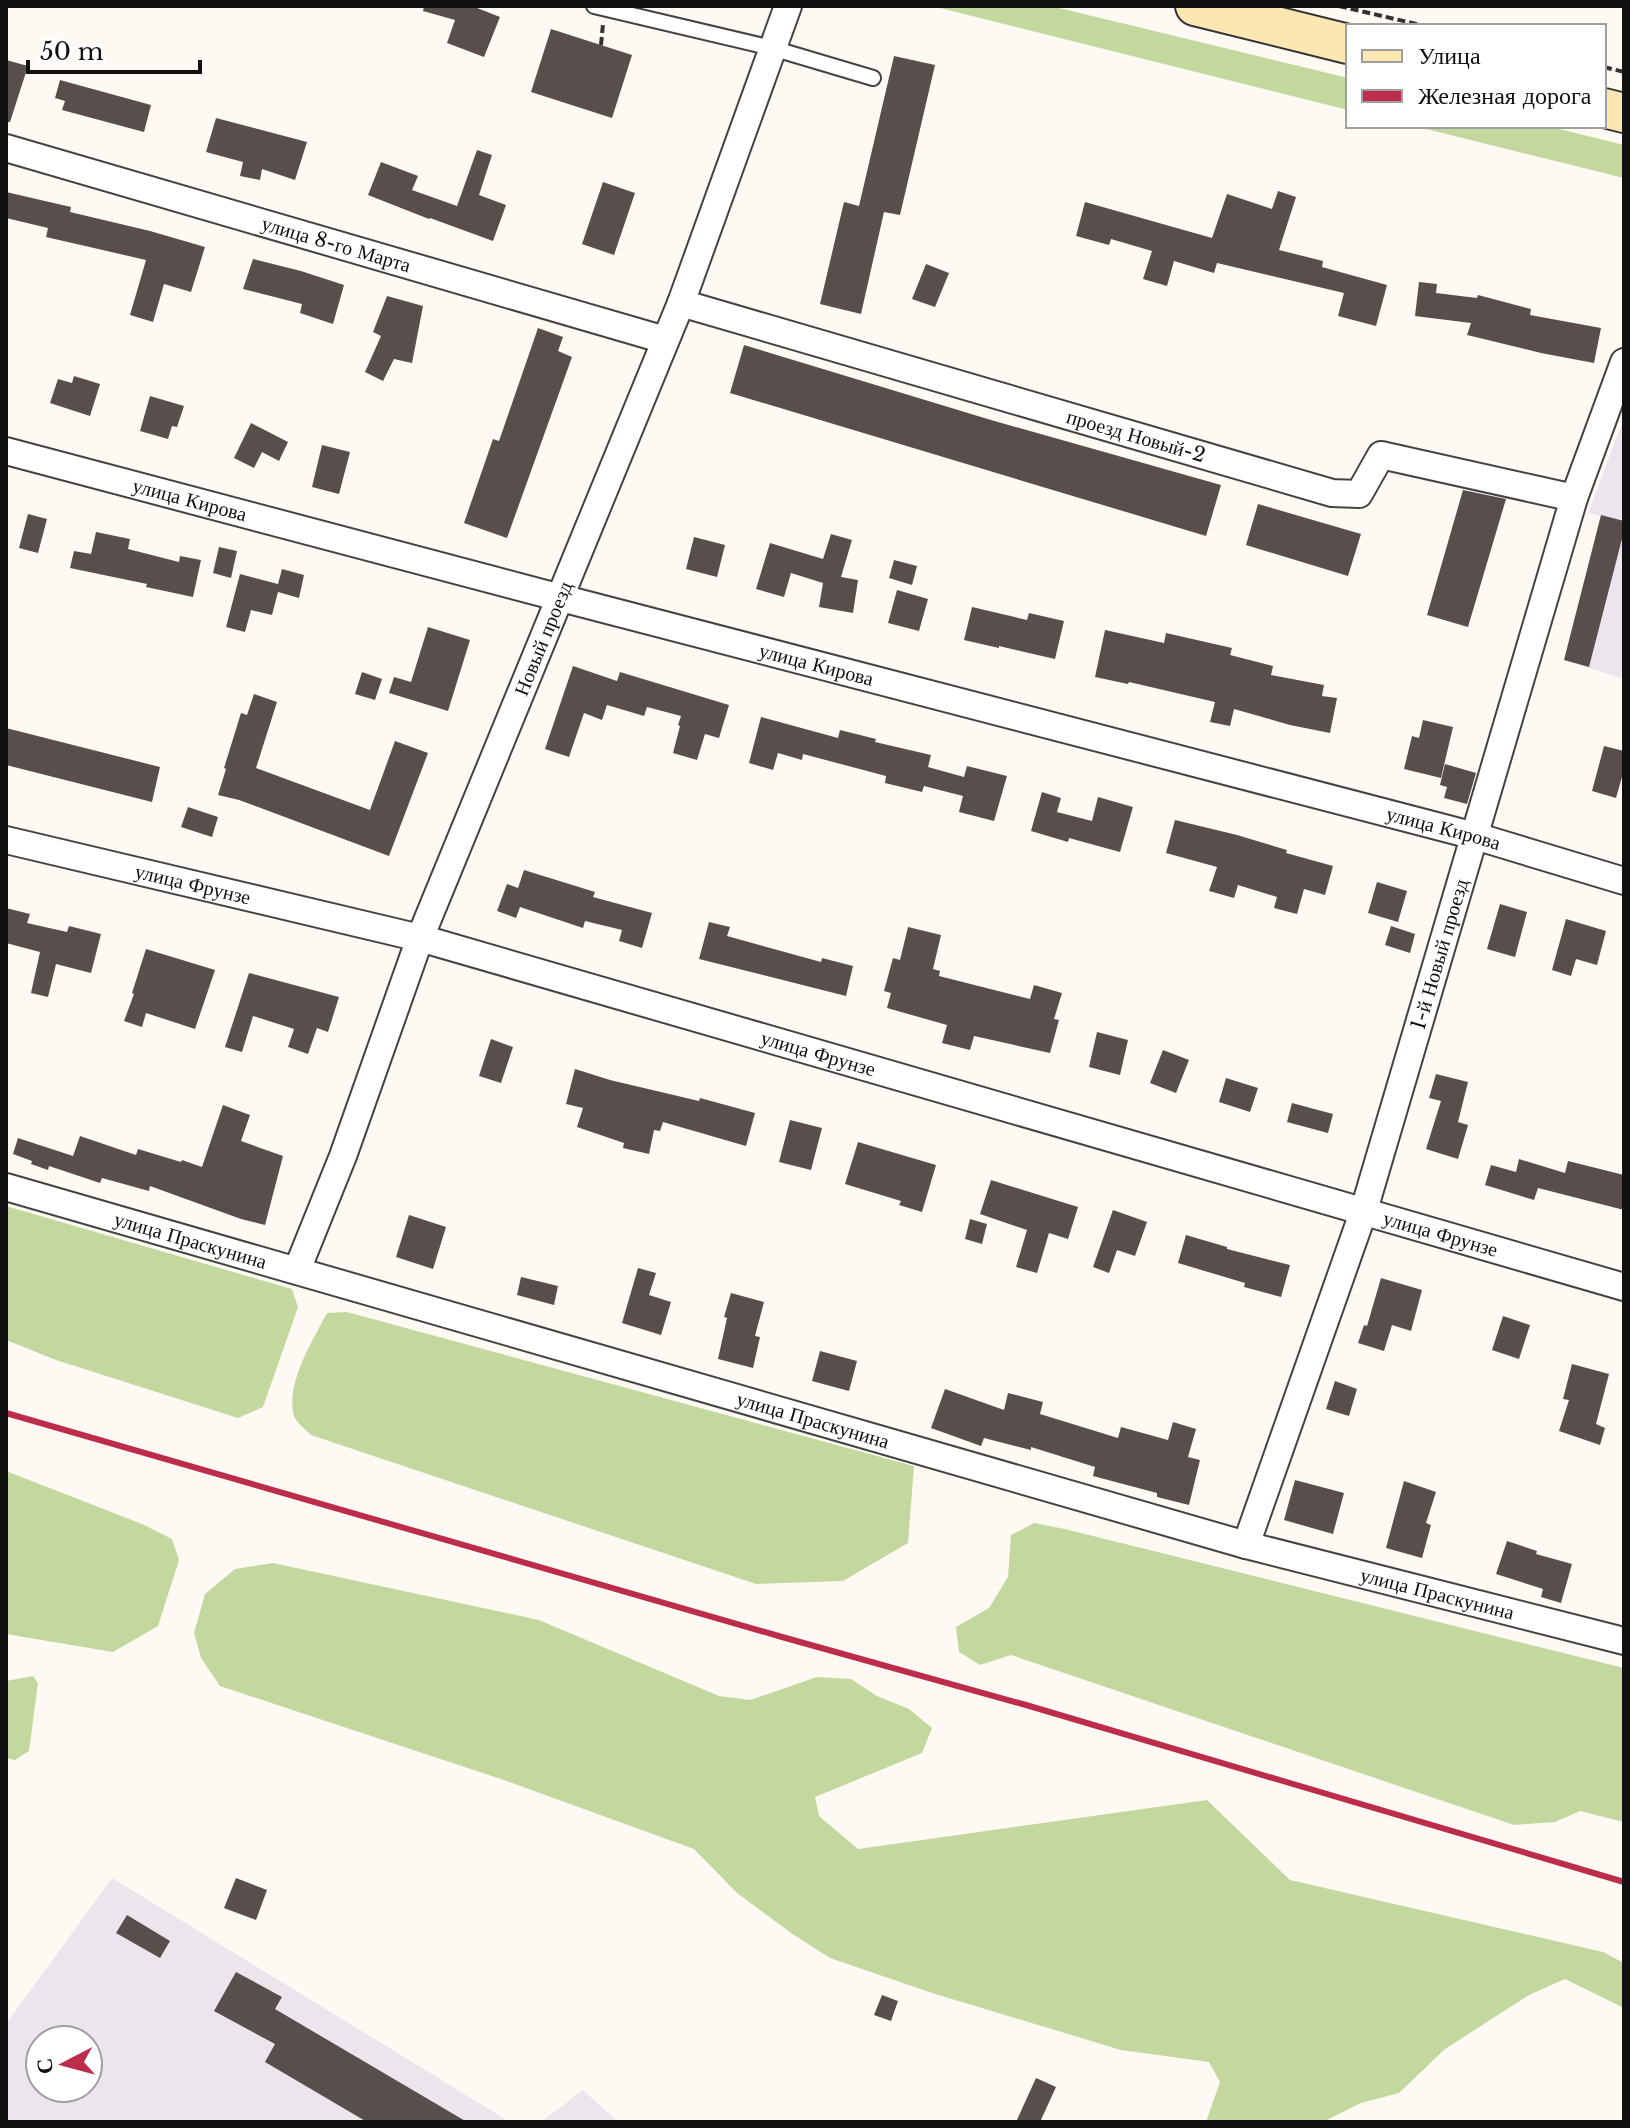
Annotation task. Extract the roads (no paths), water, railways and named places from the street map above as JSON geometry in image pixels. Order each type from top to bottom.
[{"type":"main road","points":[[1195,6],[1346,44]]},
{"type":"street","name":"Новый проезд","points":[[297,1270],[343,1156],[420,938],[681,303],[788,6]]},
{"type":"street","name":"улица 8-го Марта","points":[[6,148],[665,340]]},
{"type":"street","name":"проезд Новый-2","points":[[681,303],[1332,493],[1359,494],[1381,455],[1583,501]]},
{"type":"street","name":"1-й Новый проезд","points":[[1246,1545],[1364,1210],[1475,836],[1583,501],[1624,362]]},
{"type":"street","name":"улица Кирова","points":[[6,451],[1475,836],[1624,881]]},
{"type":"street","name":"улица Фрунзе","points":[[6,840],[420,938],[1624,1287]]},
{"type":"street","name":"улица Праскунина","points":[[6,1187],[1246,1545],[1624,1641]]},
{"type":"lane","points":[[594,6],[772,48],[873,78]]},
{"type":"railway","points":[[6,1413],[1026,1705],[1624,1882]]}]
